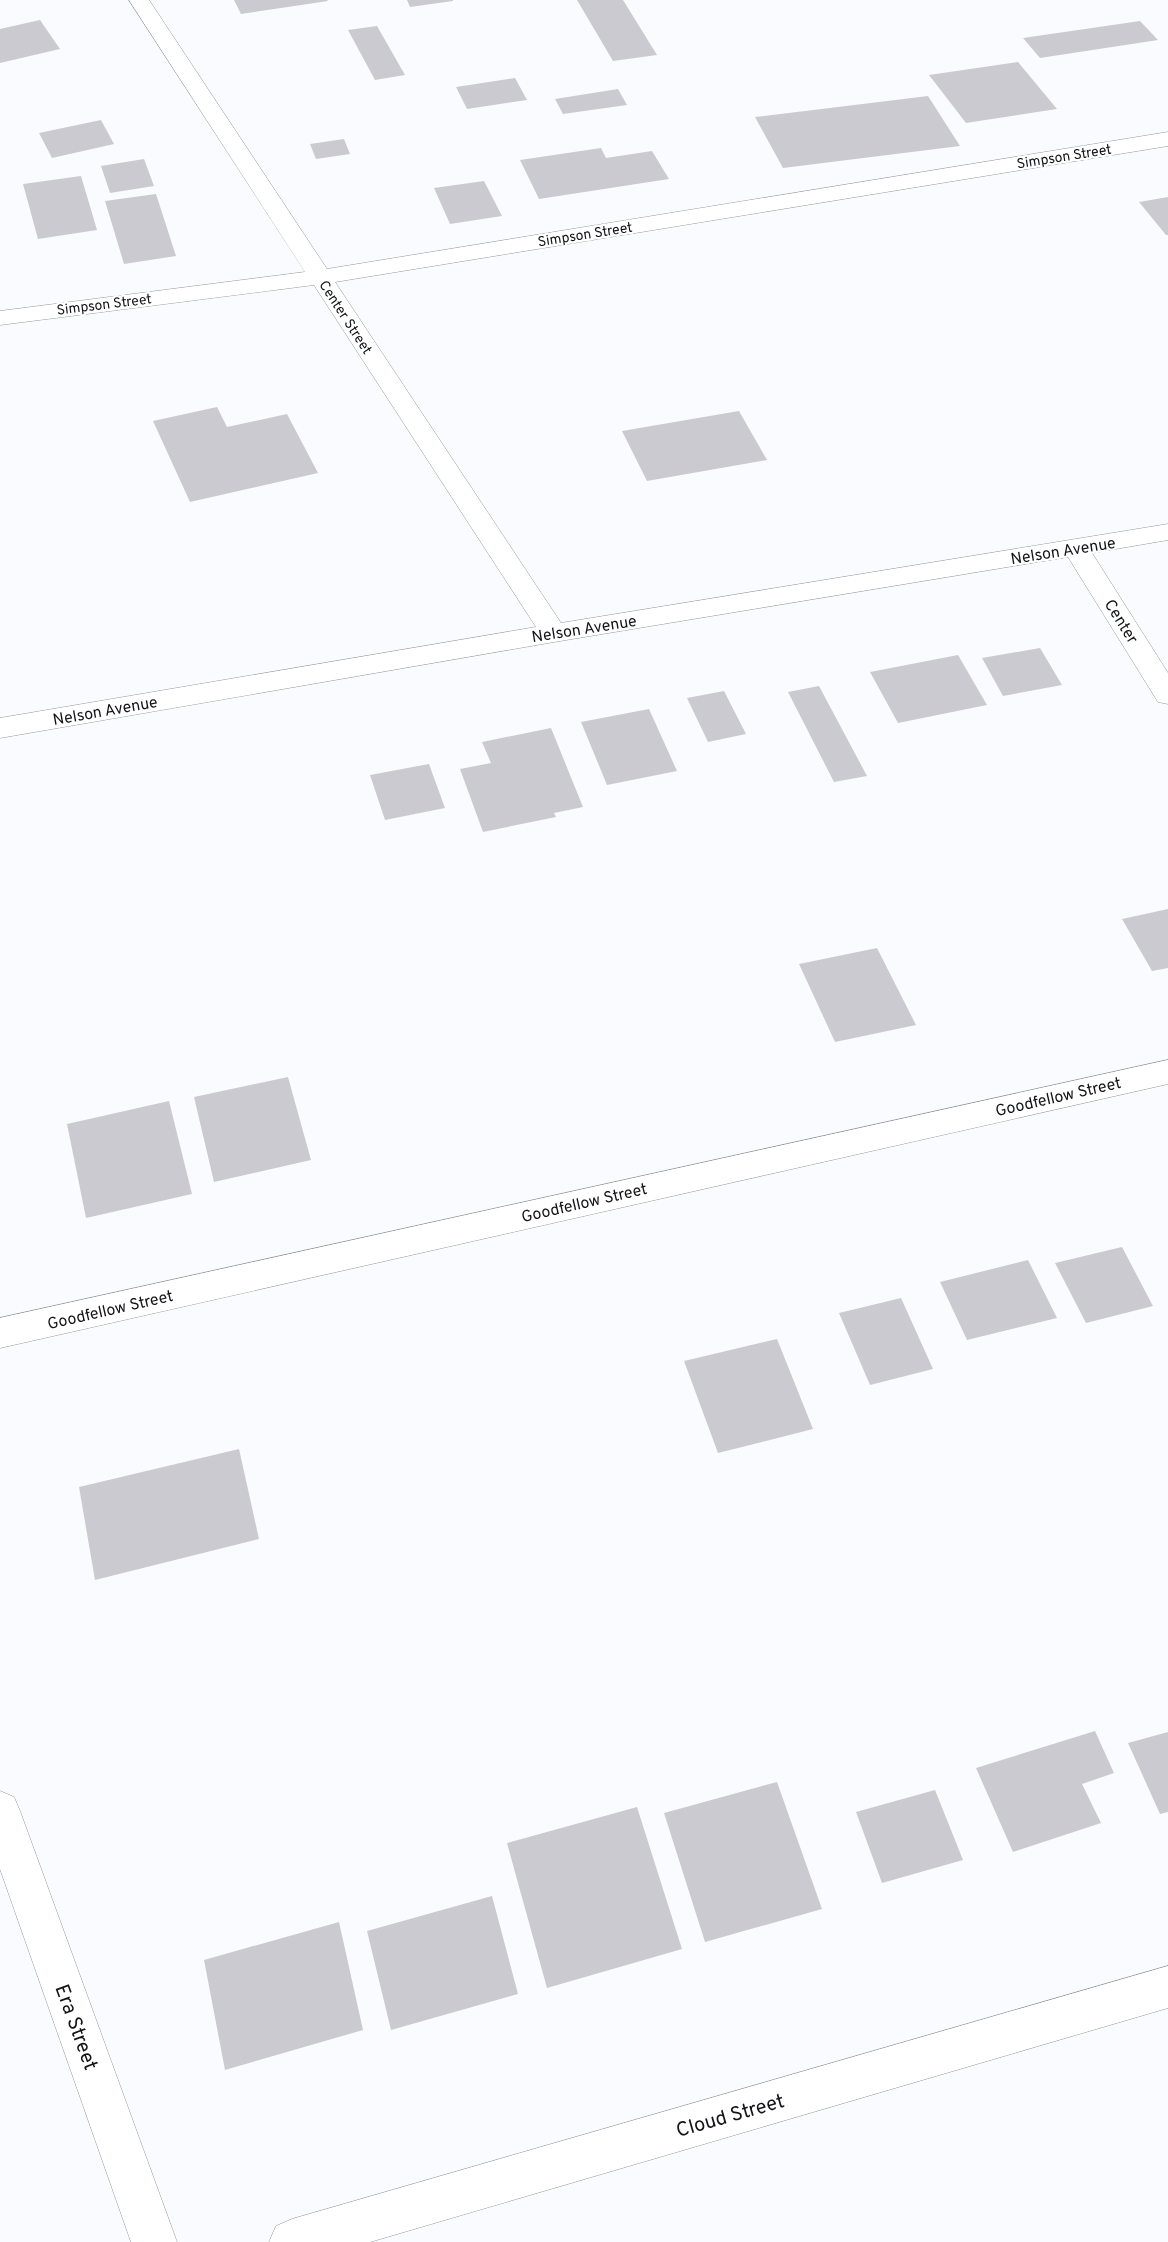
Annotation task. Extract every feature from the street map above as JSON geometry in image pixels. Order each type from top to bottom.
[{"type":"street","name":"Center Street","points":[[139,0],[554,633]]},
{"type":"street","name":"Simpson Street","points":[[0,318],[320,277],[1168,139]]},
{"type":"street","name":"Nelson Avenue","points":[[0,728],[554,633],[1168,532]]},
{"type":"street","name":"Center","points":[[1076,548],[1168,694]]},
{"type":"street","name":"Goodfellow Street","points":[[0,1333],[1168,1072]]},
{"type":"street","name":"Era Street","points":[[0,1811],[154,2242]]},
{"type":"street","name":"Cloud Street","points":[[292,2242],[1168,1987]]},
{"type":"building","points":[[234,0],[327,0],[328,1],[241,14]]},
{"type":"building","points":[[407,0],[453,0],[453,1],[410,7]]},
{"type":"building","points":[[577,0],[623,0],[657,55],[613,61]]},
{"type":"building","points":[[40,20],[60,49],[0,63],[0,29]]},
{"type":"building","points":[[1140,21],[1158,40],[1040,58],[1023,38]]},
{"type":"building","points":[[377,26],[405,75],[375,80],[348,30]]},
{"type":"building","points":[[1018,62],[1057,109],[966,123],[929,75]]},
{"type":"building","points":[[515,78],[527,100],[467,109],[456,87]]},
{"type":"building","points":[[618,89],[627,105],[563,114],[555,99]]},
{"type":"building","points":[[928,96],[960,146],[783,168],[755,117]]},
{"type":"building","points":[[101,120],[114,144],[52,158],[39,133]]},
{"type":"building","points":[[344,139],[350,154],[316,159],[310,144]]},
{"type":"building","points":[[601,148],[606,158],[652,151],[669,179],[539,199],[520,160]]},
{"type":"building","points":[[144,159],[154,186],[110,193],[101,166]]},
{"type":"building","points":[[81,176],[97,230],[38,239],[23,184]]},
{"type":"building","points":[[484,181],[502,216],[450,224],[434,188]]},
{"type":"building","points":[[156,194],[176,256],[124,264],[105,201]]},
{"type":"building","points":[[1168,197],[1168,235],[1166,235],[1139,202]]},
{"type":"building","points":[[217,407],[227,427],[287,414],[318,473],[190,502],[153,421]]},
{"type":"building","points":[[739,411],[767,460],[647,481],[622,431]]},
{"type":"building","points":[[1040,648],[1062,685],[1003,696],[982,658]]},
{"type":"building","points":[[958,655],[987,705],[898,723],[870,672]]},
{"type":"building","points":[[819,686],[867,776],[834,782],[788,692]]},
{"type":"building","points":[[724,691],[746,734],[708,742],[687,698]]},
{"type":"building","points":[[649,709],[677,771],[607,785],[581,722]]},
{"type":"building","points":[[551,728],[583,807],[554,813],[556,817],[483,832],[460,769],[491,763],[482,742]]},
{"type":"building","points":[[429,764],[445,808],[385,820],[370,775]]},
{"type":"building","points":[[1168,909],[1168,968],[1152,971],[1122,919]]},
{"type":"building","points":[[877,948],[916,1025],[835,1042],[799,964]]},
{"type":"building","points":[[288,1077],[311,1160],[214,1182],[194,1097]]},
{"type":"building","points":[[169,1101],[192,1194],[86,1218],[67,1124]]},
{"type":"building","points":[[1122,1247],[1153,1306],[1086,1323],[1055,1263]]},
{"type":"building","points":[[1028,1260],[1057,1318],[967,1340],[940,1282]]},
{"type":"building","points":[[901,1298],[933,1369],[870,1385],[839,1313]]},
{"type":"building","points":[[777,1339],[813,1429],[718,1453],[684,1361]]},
{"type":"building","points":[[239,1449],[259,1539],[95,1580],[79,1487]]},
{"type":"building","points":[[1095,1731],[1114,1773],[1082,1784],[1101,1823],[1013,1852],[976,1768]]},
{"type":"building","points":[[1168,1732],[1168,1812],[1160,1814],[1128,1743]]},
{"type":"building","points":[[777,1782],[822,1909],[705,1942],[664,1813]]},
{"type":"building","points":[[935,1790],[963,1860],[882,1883],[856,1812]]},
{"type":"building","points":[[637,1807],[682,1949],[547,1988],[507,1843]]},
{"type":"building","points":[[492,1896],[518,1994],[391,2030],[367,1931]]},
{"type":"building","points":[[339,1922],[363,2030],[225,2070],[204,1960]]}]
